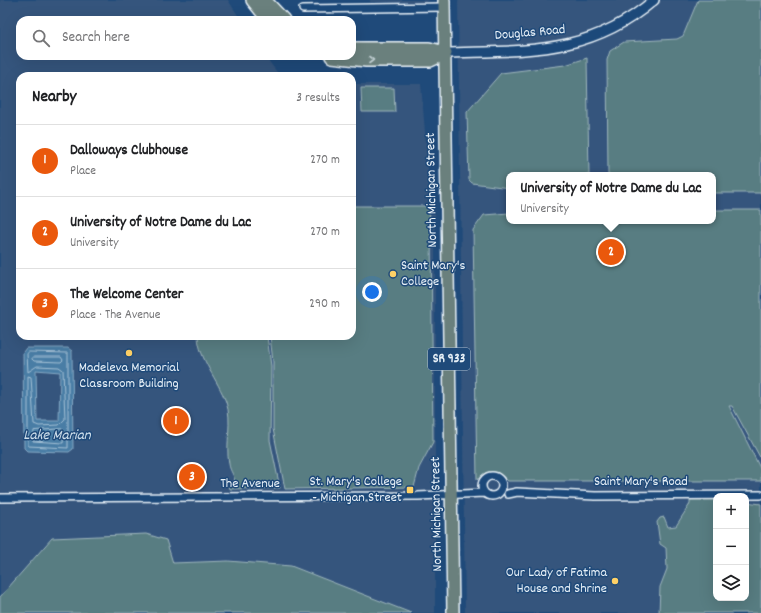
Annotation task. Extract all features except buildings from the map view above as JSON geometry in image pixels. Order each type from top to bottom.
[{"type":"highway","points":[[253,0],[266,16]]},
{"type":"highway","points":[[264,0],[279,16]]},
{"type":"highway","points":[[356,49],[429,49],[445,53]]},
{"type":"highway","points":[[356,59],[430,60],[445,53]]},
{"type":"main road","name":"North Michigan Street","points":[[444,4],[453,613]]},
{"type":"street","name":"Douglas Road","points":[[445,53],[532,50],[570,44],[601,33],[627,20],[654,0]]},
{"type":"street","points":[[303,9],[444,4]]},
{"type":"street","points":[[484,493],[482,487],[483,481],[492,476],[498,478],[502,484],[499,493]]},
{"type":"street","name":"Saint Mary's Road","points":[[451,495],[484,493],[490,496],[499,493],[517,496],[521,493],[595,496],[761,495]]},
{"type":"street","name":"The Avenue","points":[[0,498],[451,495]]},
{"type":"shaded area","name":"Saint Mary's College","points":[[0,0],[228,0],[238,16],[16,16],[16,60],[268,60],[277,72],[16,72],[16,340],[356,340],[356,84],[421,84],[430,192],[435,213],[435,613],[411,613],[291,566],[228,561],[173,563],[52,538],[0,597]]},
{"type":"shaded area","points":[[370,0],[430,0],[426,2],[370,2]]},
{"type":"shaded area","points":[[458,0],[761,0],[761,613],[465,613]]},
{"type":"green space","points":[[698,0],[761,0],[761,193],[716,193],[716,172],[608,172],[607,60],[610,51],[624,42],[677,39],[683,36]]},
{"type":"green space","points":[[587,58],[589,172],[506,172],[506,188],[472,183],[469,180],[467,112],[501,73],[565,65]]},
{"type":"green space","points":[[361,88],[394,88],[395,112],[362,112]]},
{"type":"green space","points":[[356,206],[429,206],[431,230],[433,442],[419,468],[414,487],[285,489],[273,429],[273,362],[270,340],[356,340]]},
{"type":"green space","points":[[716,210],[761,210],[761,459],[732,406],[729,406],[761,470],[761,481],[508,481],[504,477],[492,472],[481,476],[477,480],[473,230],[484,215],[506,213],[506,224],[716,224]]},
{"type":"green space","points":[[198,340],[268,340],[271,366],[270,440],[280,488],[230,489],[229,485],[235,484],[228,456],[228,409],[223,394],[205,361]]},
{"type":"green space","points":[[690,499],[713,499],[713,601],[749,601],[749,502],[761,504],[761,613],[659,613],[660,587],[667,569],[666,548],[660,544],[657,522],[660,518],[664,517],[668,527],[676,526],[690,504]]},
{"type":"green space","points":[[146,534],[166,540],[173,563],[228,561],[291,566],[411,613],[0,613],[0,597],[52,538]]},
{"type":"water","name":"Lake Marian","points":[[26,348],[68,348],[72,351],[73,449],[69,452],[27,451],[24,448],[23,352]],"holes":[[[36,370],[60,372],[59,421],[37,421]]]},
{"type":"place","name":"University of Notre Dame du Lac","points":[[611,252]]},
{"type":"place","name":"Saint Mary's College","points":[[393,274]]},
{"type":"place","name":"Madeleva Memorial Classroom Building","points":[[129,353]]},
{"type":"place","name":"Dalloways Clubhouse","points":[[176,421]]},
{"type":"place","name":"The Welcome Center","points":[[192,477]]},
{"type":"place","name":"St. Mary's College - Michigan Street","points":[[410,490]]},
{"type":"place","name":"Our Lady of Fatima House and Shrine","points":[[615,581]]}]
